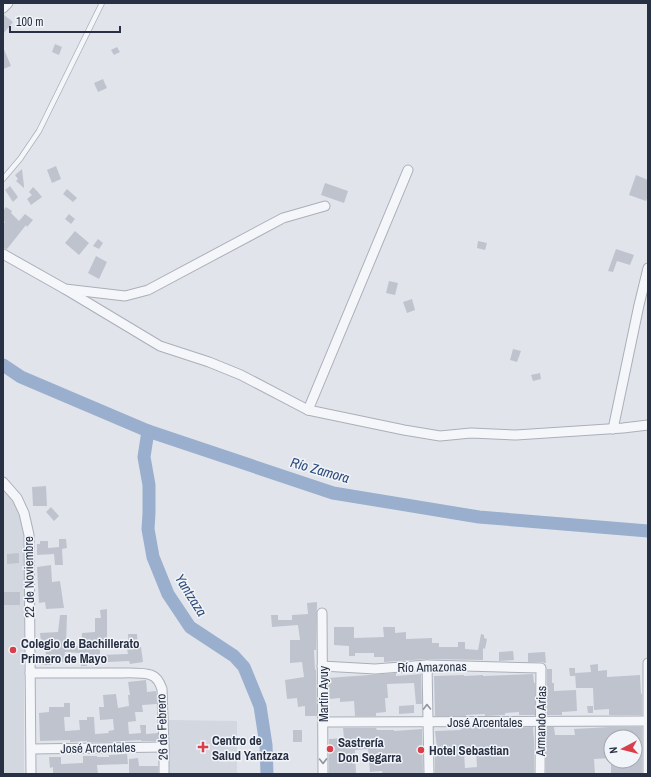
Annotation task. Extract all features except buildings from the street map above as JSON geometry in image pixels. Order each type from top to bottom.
[{"type":"street","points":[[3,8],[8,3]]},
{"type":"street","points":[[308,410],[408,170]]},
{"type":"street","points":[[65,289],[125,296],[148,290],[283,218],[325,206]]},
{"type":"street","points":[[3,254],[160,346],[209,362],[240,375],[308,410],[440,436],[471,433],[516,435],[613,429],[648,425]]},
{"type":"street","points":[[613,429],[648,268]]},
{"type":"street","name":"22 de Noviembre","points":[[3,482],[17,498],[24,513],[29,535],[32,774]]},
{"type":"street","name":"Martín Ayuy","points":[[322,613],[324,774]]},
{"type":"street","points":[[648,663],[648,774]]},
{"type":"street","points":[[426,665],[429,774]]},
{"type":"street","name":"Río Amazonas","points":[[322,666],[375,669],[426,665],[541,668]]},
{"type":"street","name":"Armando Arias","points":[[540,774],[541,668]]},
{"type":"street","name":"26 de Febrero","points":[[30,673],[150,674],[154,676],[158,680],[162,689],[164,774]]},
{"type":"street","name":"José Arcentales","points":[[323,722],[648,721]]},
{"type":"street","name":"José Arcentales","points":[[32,749],[164,747]]},
{"type":"lane","points":[[3,179],[20,159],[39,130],[102,3]]},
{"type":"shaded area","name":"Colegio de Bachillerato Primero de Mayo","points":[[3,487],[11,496],[24,526],[24,774],[3,774]]},
{"type":"shaded area","name":"Centro de Salud Yantzaza","points":[[169,720],[237,721],[237,774],[169,774]]},
{"type":"waterway","name":"Río Zamora","points":[[3,365],[21,377],[148,431],[333,493],[479,517],[648,531]]},
{"type":"waterway","name":"Yantzaza","points":[[148,431],[144,457],[149,485],[148,529],[153,557],[168,594],[190,627],[234,656],[244,667],[260,706],[266,745],[267,774]]},
{"type":"place","name":"Colegio de Bachillerato Primero de Mayo","points":[[13,650]]},
{"type":"place","name":"Centro de Salud Yantzaza","points":[[203,747]]},
{"type":"place","name":"Sastrería Don Segarra","points":[[330,749]]},
{"type":"place","name":"Hotel Sebastian","points":[[421,750]]}]
